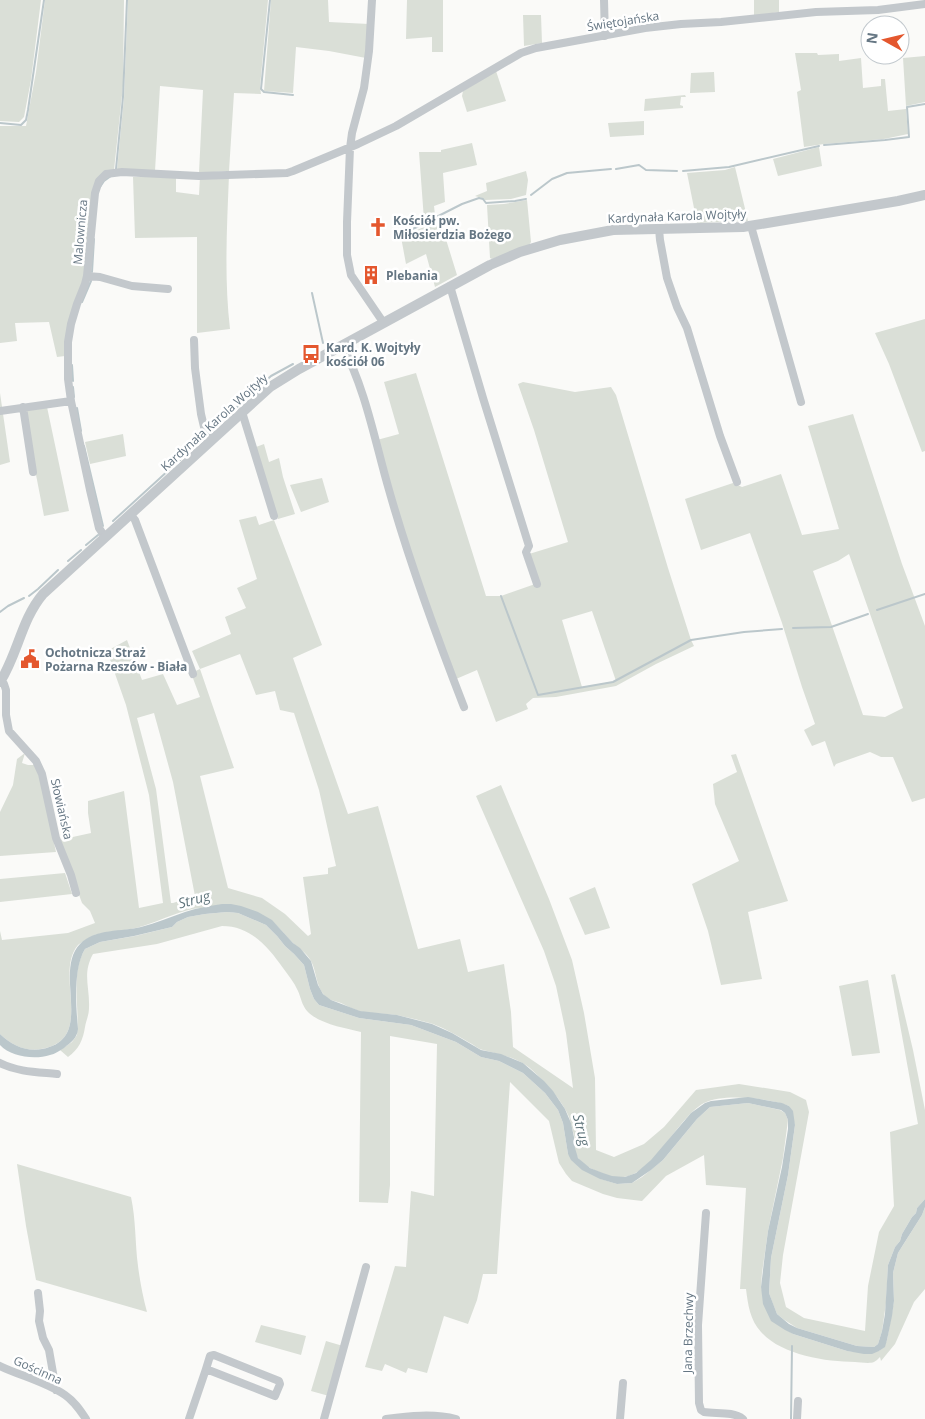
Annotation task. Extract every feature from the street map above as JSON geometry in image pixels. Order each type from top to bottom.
[{"type":"street","points":[[372,0],[371,34],[364,88],[352,132],[350,148],[347,255],[353,280],[383,322]]},
{"type":"street","points":[[604,0],[605,36]]},
{"type":"street","name":"Świętojańska","points":[[350,148],[396,126],[521,53],[558,43],[645,28],[681,24],[721,22],[816,12],[878,10],[925,4]]},
{"type":"street","name":"Malownicza","points":[[105,538],[99,528],[71,401],[67,367],[68,342],[74,313],[87,276],[95,193],[99,181],[106,174],[122,172],[199,176],[286,172],[297,170],[340,150],[350,148]]},
{"type":"street","name":"Kardynała Karola Wojtyły","points":[[0,682],[13,657],[28,616],[37,601],[270,387],[281,379],[490,264],[560,240],[613,230],[751,226],[925,195]]},
{"type":"street","points":[[751,226],[801,402]]},
{"type":"street","points":[[659,229],[667,278],[687,328],[720,436],[738,482]]},
{"type":"street","points":[[87,276],[100,276],[132,286],[168,289]]},
{"type":"street","points":[[450,286],[529,546],[526,552],[537,584]]},
{"type":"street","points":[[194,340],[195,368],[201,414],[205,431],[212,439]]},
{"type":"street","points":[[342,345],[351,362],[366,405],[411,565],[464,706]]},
{"type":"street","points":[[0,411],[71,401]]},
{"type":"street","points":[[23,408],[33,472]]},
{"type":"street","points":[[242,412],[274,516]]},
{"type":"street","points":[[130,514],[135,520],[193,674]]},
{"type":"street","name":"Słowiańska","points":[[0,682],[4,684],[6,690],[6,715],[9,731],[36,761],[42,774],[56,838],[76,893]]},
{"type":"street","points":[[0,1063],[9,1068],[24,1071],[57,1074]]},
{"type":"street","name":"Jana Brzechwy","points":[[706,1213],[698,1325],[699,1404],[704,1412],[732,1414],[743,1419]]},
{"type":"street","points":[[324,1419],[366,1267]]},
{"type":"street","points":[[38,1293],[39,1321],[49,1350],[56,1390]]},
{"type":"street","points":[[189,1419],[210,1356],[214,1355],[279,1381],[280,1384],[275,1396],[206,1369]]},
{"type":"street","name":"Gościnna","points":[[0,1366],[66,1395],[86,1419]]},
{"type":"street","points":[[620,1419],[624,1383]]},
{"type":"street","points":[[797,1419],[798,1401]]},
{"type":"street","points":[[386,1419],[420,1416],[441,1416],[456,1419]]},
{"type":"shaded area","points":[[0,0],[41,0],[31,80],[24,117],[19,122],[0,121]]},
{"type":"shaded area","points":[[45,0],[124,0],[123,86],[114,170],[99,177],[85,273],[65,356],[57,357],[49,322],[15,323],[17,341],[0,343],[0,126],[26,126],[36,72]]},
{"type":"shaded area","points":[[128,0],[268,0],[260,87],[261,94],[234,93],[229,171],[199,173],[203,90],[160,86],[155,171],[117,170],[124,98]]},
{"type":"shaded area","points":[[271,0],[328,0],[329,22],[369,24],[366,58],[296,47],[293,93],[264,91]]},
{"type":"shaded area","points":[[407,0],[443,0],[443,52],[432,52],[432,37],[406,39]]},
{"type":"shaded area","points":[[754,0],[779,0],[779,12],[754,16]]},
{"type":"shaded area","points":[[523,15],[541,15],[542,43],[524,46]]},
{"type":"shaded area","points":[[795,53],[839,54],[839,61],[860,58],[863,88],[881,86],[881,79],[885,79],[888,111],[906,109],[908,134],[884,139],[804,147],[797,92],[801,90]]},
{"type":"shaded area","points":[[925,56],[925,102],[906,106],[903,65],[910,65],[910,57]]},
{"type":"shaded area","points":[[496,71],[506,101],[467,112],[462,96],[463,91]]},
{"type":"shaded area","points":[[714,72],[715,92],[690,93],[691,73]]},
{"type":"shaded area","points":[[685,95],[686,97],[681,97],[680,105],[683,108],[644,111],[645,99]]},
{"type":"shaded area","points":[[644,121],[644,135],[610,137],[608,123]]},
{"type":"shaded area","points":[[472,143],[477,165],[443,173],[445,202],[434,206],[435,215],[424,220],[419,152],[441,152],[441,150]]},
{"type":"shaded area","points":[[819,147],[822,166],[778,176],[773,159]]},
{"type":"shaded area","points":[[735,167],[748,221],[697,223],[687,173],[725,170]]},
{"type":"shaded area","points":[[526,171],[528,180],[526,195],[511,199],[485,200],[475,196],[487,191],[486,183]]},
{"type":"shaded area","points":[[229,175],[227,271],[230,329],[197,333],[197,237],[135,238],[133,177],[176,177],[176,192],[199,195],[200,177]]},
{"type":"shaded area","points":[[527,200],[531,242],[529,245],[492,259],[490,258],[487,205]]},
{"type":"shaded area","points":[[440,220],[457,275],[435,287],[426,254],[406,264],[401,237]]},
{"type":"shaded area","points":[[925,319],[925,451],[922,452],[889,364],[875,333]]},
{"type":"shaded area","points":[[416,373],[486,596],[501,596],[538,583],[529,554],[568,542],[518,384],[523,382],[575,392],[611,387],[616,395],[668,568],[694,646],[616,686],[556,697],[533,698],[526,704],[528,709],[496,722],[477,670],[456,679],[423,593],[377,440],[399,434],[384,382]],"holes":[[[592,611],[616,681],[582,687],[562,620]]]},
{"type":"shaded area","points":[[0,393],[10,462],[0,465]]},
{"type":"shaded area","points":[[47,407],[69,511],[44,516],[31,449],[26,409]]},
{"type":"shaded area","points":[[853,414],[902,564],[925,626],[925,798],[912,802],[893,757],[881,757],[870,752],[836,764],[834,767],[825,741],[812,746],[804,730],[815,724],[750,533],[701,550],[685,499],[733,483],[742,487],[781,474],[802,535],[839,529],[808,426]],"holes":[[[849,554],[903,708],[885,717],[863,715],[813,571],[838,561]]]},
{"type":"shaded area","points":[[123,434],[126,456],[90,464],[85,442]]},
{"type":"shaded area","points":[[264,444],[269,462],[279,458],[295,514],[278,519],[256,447]]},
{"type":"shaded area","points":[[322,478],[329,502],[301,512],[290,485]]},
{"type":"shaded area","points":[[256,516],[259,525],[274,520],[322,645],[293,658],[348,814],[378,806],[418,949],[460,939],[468,972],[504,964],[511,1012],[513,1047],[573,1088],[566,1033],[556,986],[544,951],[476,796],[501,785],[549,899],[572,960],[584,1013],[595,1078],[596,1150],[614,1157],[644,1144],[664,1127],[696,1090],[739,1084],[790,1092],[806,1100],[809,1112],[783,1255],[780,1283],[786,1307],[804,1318],[865,1331],[868,1286],[879,1232],[894,1206],[890,1132],[918,1124],[891,975],[895,974],[925,1110],[925,1199],[917,1208],[916,1213],[902,1234],[888,1265],[886,1303],[878,1344],[874,1347],[857,1346],[797,1328],[777,1314],[773,1304],[769,1293],[771,1258],[788,1175],[795,1125],[789,1106],[758,1099],[734,1097],[704,1103],[682,1123],[649,1163],[637,1172],[624,1177],[610,1176],[590,1168],[578,1158],[575,1150],[574,1133],[566,1111],[548,1086],[527,1066],[509,1057],[479,1049],[433,1024],[396,1015],[359,1011],[331,1000],[319,988],[309,958],[276,925],[265,917],[203,908],[187,911],[137,928],[94,935],[78,945],[72,957],[70,972],[71,1020],[67,1033],[58,1043],[35,1050],[14,1044],[0,1034],[0,931],[2,940],[68,933],[95,923],[90,911],[82,903],[59,840],[91,833],[88,801],[124,791],[139,908],[163,903],[149,795],[126,705],[107,651],[127,640],[142,680],[163,674],[177,705],[200,697],[191,673],[200,669],[192,651],[231,634],[225,617],[246,608],[237,588],[257,579],[239,520]],"holes":[[[240,654],[256,695],[275,691],[280,710],[294,713],[319,790],[336,866],[328,868],[328,874],[303,877],[311,934],[308,936],[285,914],[262,898],[228,888],[200,776],[234,768],[200,669]],[[154,713],[173,782],[195,896],[173,903],[171,903],[156,789],[137,718]]]},
{"type":"shaded area","points":[[25,753],[22,763],[34,765],[39,774],[56,852],[0,856],[0,812],[13,785],[17,759]]},
{"type":"shaded area","points":[[736,754],[788,901],[748,912],[762,979],[721,985],[708,931],[692,884],[739,861],[715,804],[713,784],[737,772],[731,755]]},
{"type":"shaded area","points":[[65,873],[72,894],[0,902],[0,879]]},
{"type":"shaded area","points":[[595,887],[610,928],[585,935],[569,898]]},
{"type":"shaded area","points":[[222,904],[241,906],[258,912],[272,920],[311,961],[318,985],[323,994],[331,1000],[360,1011],[397,1015],[432,1024],[481,1050],[501,1054],[523,1063],[544,1081],[565,1109],[571,1123],[578,1158],[590,1168],[603,1173],[625,1177],[636,1173],[651,1160],[691,1113],[705,1103],[748,1097],[789,1106],[793,1111],[795,1125],[788,1175],[771,1258],[769,1293],[777,1314],[789,1324],[857,1346],[874,1347],[878,1344],[885,1314],[888,1265],[902,1234],[916,1213],[917,1208],[925,1199],[922,1215],[898,1253],[893,1273],[894,1301],[892,1316],[885,1347],[872,1354],[864,1354],[847,1351],[793,1334],[771,1321],[763,1304],[761,1287],[768,1231],[788,1129],[788,1120],[785,1113],[781,1110],[748,1103],[710,1107],[697,1119],[663,1160],[632,1183],[617,1184],[600,1179],[582,1170],[571,1160],[568,1154],[563,1123],[558,1110],[545,1093],[523,1073],[499,1061],[481,1057],[456,1042],[411,1025],[359,1018],[319,1005],[310,989],[304,965],[266,925],[238,913],[227,912],[188,917],[177,922],[172,927],[100,942],[85,949],[81,957],[77,977],[78,1029],[73,1040],[55,1053],[37,1057],[17,1055],[0,1045],[0,1034],[19,1047],[36,1050],[42,1049],[58,1043],[67,1032],[71,1019],[70,971],[73,956],[80,944],[86,939],[109,931],[134,929],[203,907]]},
{"type":"shaded area","points":[[227,912],[238,913],[266,925],[277,936],[304,965],[310,989],[319,1005],[359,1018],[411,1025],[456,1042],[481,1057],[499,1061],[523,1073],[545,1093],[558,1110],[563,1123],[568,1154],[601,1179],[617,1184],[632,1183],[642,1177],[663,1160],[697,1119],[710,1107],[748,1103],[780,1110],[785,1113],[788,1120],[783,1158],[768,1231],[761,1287],[771,1320],[793,1334],[847,1351],[879,1351],[884,1347],[887,1340],[894,1301],[893,1273],[898,1253],[925,1207],[925,1289],[914,1302],[895,1344],[881,1361],[880,1357],[874,1362],[867,1363],[831,1361],[805,1356],[792,1352],[770,1340],[754,1322],[746,1289],[740,1289],[746,1188],[706,1185],[704,1155],[666,1176],[642,1201],[603,1194],[572,1181],[559,1163],[549,1121],[510,1082],[497,1274],[483,1274],[477,1300],[468,1324],[444,1316],[427,1373],[408,1368],[406,1373],[385,1364],[382,1371],[365,1367],[395,1266],[406,1267],[411,1191],[434,1196],[437,1044],[390,1036],[390,1185],[388,1203],[359,1202],[361,1032],[332,1025],[318,1019],[307,1011],[293,982],[265,945],[242,930],[222,926],[157,944],[93,954],[87,974],[89,1011],[83,1036],[78,1047],[68,1057],[60,1050],[72,1042],[77,1035],[76,991],[78,969],[85,949],[100,942],[172,927],[177,922],[188,917]]},
{"type":"shaded area","points":[[868,980],[880,1053],[852,1056],[839,986]]},
{"type":"shaded area","points":[[17,1164],[131,1197],[139,1272],[147,1312],[36,1280]]},
{"type":"shaded area","points":[[261,1325],[306,1336],[301,1355],[255,1342]]},
{"type":"shaded area","points":[[326,1341],[343,1346],[329,1396],[311,1391]]},
{"type":"waterway","points":[[0,123],[21,125],[26,120],[44,0]]},
{"type":"waterway","points":[[116,169],[123,97],[127,0]]},
{"type":"waterway","points":[[270,0],[261,89],[264,92],[293,95]]},
{"type":"waterway","points":[[824,145],[909,137],[907,107],[925,104]]},
{"type":"waterway","points":[[683,171],[729,167],[819,146]]},
{"type":"waterway","points":[[616,169],[639,165],[646,170],[677,171]]},
{"type":"waterway","points":[[531,195],[552,179],[567,173],[611,169]]},
{"type":"waterway","points":[[100,187],[111,176]]},
{"type":"waterway","points":[[401,235],[462,204],[479,198],[483,199],[486,203],[526,199]]},
{"type":"waterway","points":[[92,272],[94,239]]},
{"type":"waterway","points":[[82,302],[91,281]]},
{"type":"waterway","points":[[312,293],[323,343]]},
{"type":"waterway","points":[[251,394],[271,376],[293,364]]},
{"type":"waterway","points":[[72,365],[73,381]]},
{"type":"waterway","points":[[73,387],[74,397]]},
{"type":"waterway","points":[[222,420],[245,400]]},
{"type":"waterway","points":[[77,408],[81,431]]},
{"type":"waterway","points":[[210,432],[217,426]]},
{"type":"waterway","points":[[113,521],[205,437]]},
{"type":"waterway","points":[[84,446],[103,526]]},
{"type":"waterway","points":[[86,545],[98,535]]},
{"type":"waterway","points":[[68,561],[81,550]]},
{"type":"waterway","points":[[29,596],[58,570]]},
{"type":"waterway","points":[[877,610],[925,594]]},
{"type":"waterway","points":[[501,596],[538,695],[613,682],[691,640],[744,632],[782,629]]},
{"type":"waterway","points":[[0,612],[24,598]]},
{"type":"waterway","points":[[793,628],[831,627],[868,614]]},
{"type":"waterway","points":[[791,1419],[792,1346]]},
{"type":"place","name":"Kościół pw. Miłosierdzia Bożego","points":[[378,227]]},
{"type":"place","name":"Plebania","points":[[371,275]]},
{"type":"place","name":"Kard. K. Wojtyły kościół 06","points":[[311,354]]},
{"type":"place","name":"Ochotnicza Straż Pożarna Rzeszów - Biała","points":[[30,659]]},
{"type":"water label","name":"Strug","points":[[194,899]]},
{"type":"water label","name":"Strug","points":[[582,1130]]}]
